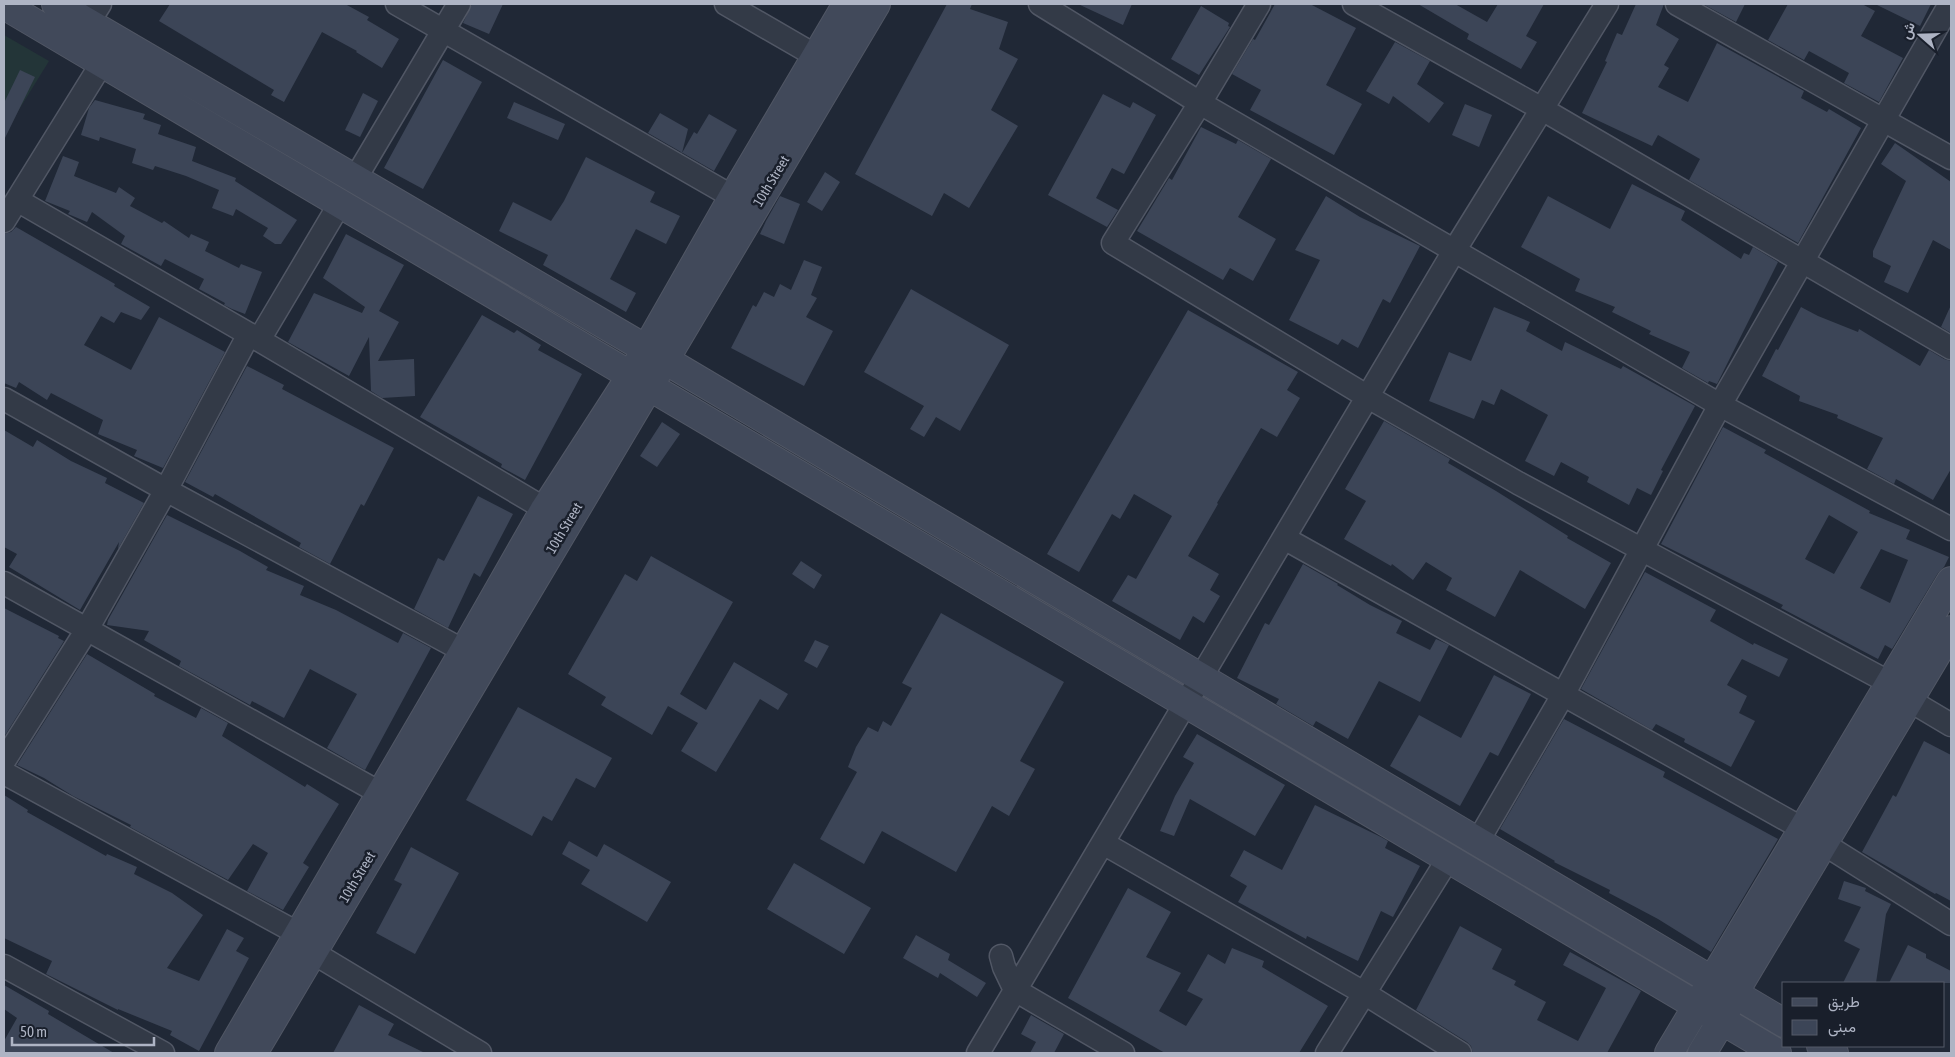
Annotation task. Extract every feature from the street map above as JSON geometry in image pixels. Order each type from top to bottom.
[{"type":"street","points":[[56,4],[94,13],[355,179],[1782,1022]]},
{"type":"street","points":[[397,4],[733,197]]},
{"type":"street","points":[[355,179],[459,4]]},
{"type":"street","points":[[726,4],[816,56]]},
{"type":"street","name":"10th Street","points":[[656,356],[733,197],[847,4]]},
{"type":"street","name":"10th Street","points":[[229,1053],[306,943],[640,381],[876,4]]},
{"type":"street","points":[[1040,4],[1200,104],[1720,405],[1951,529]]},
{"type":"street","points":[[1259,4],[1200,104],[1113,243],[1368,397],[1518,484],[1900,692],[1951,725]]},
{"type":"street","points":[[1354,4],[1542,109],[1951,348]]},
{"type":"street","points":[[978,1053],[1454,251],[1607,4]]},
{"type":"street","points":[[1677,4],[1951,158]]},
{"type":"street","points":[[1478,841],[1563,695],[1720,405],[1950,4]]},
{"type":"street","points":[[4,5],[339,205],[1777,1053]]},
{"type":"street","points":[[4,221],[102,62]]},
{"type":"street","points":[[17,200],[545,509]]},
{"type":"street","points":[[4,761],[86,630],[254,337],[339,205]]},
{"type":"street","name":"10th Street","points":[[252,1053],[380,793],[545,509],[640,381]]},
{"type":"street","points":[[4,399],[166,490],[464,651]]},
{"type":"street","points":[[1284,538],[1813,836],[1951,924]]},
{"type":"street","points":[[1669,1053],[1698,1006],[1724,987],[1900,692],[1951,581]]},
{"type":"street","points":[[4,583],[380,793]]},
{"type":"street","points":[[1900,692],[1951,630]]},
{"type":"street","points":[[4,773],[306,943],[480,1053]]},
{"type":"street","points":[[1103,843],[1364,993],[1460,1053]]},
{"type":"street","points":[[1327,1053],[1448,859]]},
{"type":"street","points":[[1001,956],[1015,990],[1123,1053]]},
{"type":"street","points":[[4,966],[163,1053]]},
{"type":"street","points":[[1702,1053],[1722,1020],[1724,987]]},
{"type":"street","points":[[1823,1047],[1834,1053]]},
{"type":"shaded area","points":[[4,35],[49,61],[4,134]]},
{"type":"building","points":[[170,4],[345,4],[369,17],[367,20],[399,39],[382,68],[357,51],[322,32],[284,102],[271,95],[274,90],[159,21]]},
{"type":"building","points":[[472,4],[503,4],[489,34],[463,23]]},
{"type":"building","points":[[947,4],[972,4],[970,9],[1008,22],[999,49],[1018,59],[991,110],[1018,126],[969,208],[944,193],[932,216],[855,174]]},
{"type":"building","points":[[1078,4],[1132,4],[1123,25]]},
{"type":"building","points":[[1275,4],[1310,4],[1356,28],[1326,85],[1362,104],[1334,155],[1250,110],[1261,90],[1232,74],[1253,39],[1255,40]]},
{"type":"building","points":[[1418,4],[1455,4],[1487,22],[1498,4],[1544,4],[1526,36],[1537,42],[1521,69],[1467,39],[1469,34]]},
{"type":"building","points":[[1636,4],[1664,4],[1656,25],[1679,39],[1664,65],[1669,68],[1658,87],[1688,102],[1717,43],[1804,91],[1801,98],[1827,112],[1829,109],[1861,128],[1798,243],[1689,180],[1700,159],[1658,135],[1652,146],[1582,113],[1607,62],[1605,61],[1617,33],[1622,35]]},
{"type":"building","points":[[1703,4],[1745,4],[1736,22]]},
{"type":"building","points":[[1788,4],[1862,4],[1875,11],[1861,36],[1903,58],[1879,102],[1844,83],[1849,73],[1809,51],[1804,60],[1768,40]]},
{"type":"building","points":[[1875,4],[1931,4],[1920,26]]},
{"type":"building","points":[[1201,6],[1229,23],[1228,26],[1230,27],[1199,75],[1171,59]]},
{"type":"building","points":[[1395,42],[1430,61],[1417,84],[1444,103],[1429,123],[1393,96],[1389,104],[1366,91]]},
{"type":"building","points":[[443,60],[482,82],[423,189],[384,168]]},
{"type":"building","points":[[20,70],[35,77],[4,140],[4,103]]},
{"type":"building","points":[[363,93],[378,101],[360,137],[345,130]]},
{"type":"building","points":[[1103,94],[1130,108],[1133,102],[1156,115],[1124,174],[1112,168],[1096,198],[1118,210],[1107,227],[1048,195]]},
{"type":"building","points":[[95,100],[145,114],[143,119],[161,125],[158,134],[196,147],[192,161],[236,178],[235,181],[297,220],[281,244],[275,244],[263,236],[268,228],[236,209],[233,216],[212,208],[219,190],[186,176],[155,166],[153,170],[132,163],[136,149],[100,137],[99,141],[81,135],[89,108]]},
{"type":"building","points":[[514,102],[565,124],[558,140],[507,118]]},
{"type":"building","points":[[1465,104],[1492,115],[1479,147],[1452,135]]},
{"type":"building","points":[[660,113],[688,129],[682,153],[648,133]]},
{"type":"building","points":[[709,114],[737,130],[714,171],[682,153],[694,132],[697,134]]},
{"type":"building","points":[[1201,127],[1236,144],[1238,140],[1271,159],[1238,217],[1276,239],[1253,281],[1230,268],[1223,280],[1137,231],[1169,178],[1172,180]]},
{"type":"building","points":[[1895,143],[1951,182],[1951,250],[1933,240],[1908,293],[1884,282],[1891,266],[1873,257],[1873,251],[1906,181],[1881,164]]},
{"type":"building","points":[[63,156],[79,162],[74,176],[116,193],[119,187],[135,198],[130,206],[162,223],[164,221],[189,238],[191,234],[209,242],[205,251],[239,268],[241,264],[262,272],[245,314],[224,305],[225,303],[199,289],[204,279],[165,259],[161,266],[121,244],[125,236],[92,212],[87,222],[68,214],[70,211],[45,201]]},
{"type":"building","points":[[586,157],[655,192],[650,202],[680,216],[666,244],[636,229],[610,279],[636,293],[626,312],[543,265],[548,255],[499,231],[513,202],[551,221],[564,201]]},
{"type":"building","points":[[825,172],[840,182],[822,211],[807,202]]},
{"type":"building","points":[[1632,184],[1685,211],[1681,220],[1741,259],[1744,253],[1749,255],[1753,247],[1778,262],[1717,384],[1709,381],[1708,383],[1682,368],[1690,352],[1649,334],[1651,331],[1612,312],[1615,307],[1575,291],[1580,279],[1521,247],[1548,196],[1610,229]]},
{"type":"building","points":[[780,196],[800,204],[784,244],[760,234]]},
{"type":"building","points":[[1326,196],[1360,217],[1420,246],[1390,303],[1383,299],[1358,348],[1342,339],[1338,345],[1289,320],[1320,260],[1295,250]]},
{"type":"building","points":[[16,227],[115,284],[114,286],[150,307],[141,320],[121,312],[114,323],[101,316],[84,345],[131,370],[159,317],[225,352],[163,468],[134,456],[137,450],[98,434],[103,420],[51,393],[47,400],[19,382],[16,388],[4,383],[4,234],[11,232]]},
{"type":"building","points":[[346,234],[404,265],[379,311],[399,322],[378,361],[414,359],[415,396],[382,398],[371,391],[369,337],[349,376],[288,342],[314,293],[362,313],[365,307],[323,278]]},
{"type":"building","points":[[804,260],[822,267],[811,295],[817,298],[806,317],[833,331],[804,386],[731,348],[753,305],[756,307],[764,292],[774,297],[780,284],[791,290]]},
{"type":"building","points":[[911,289],[1009,345],[960,431],[936,417],[924,437],[910,429],[924,406],[864,372]]},
{"type":"building","points":[[1951,305],[1951,333],[1941,327]]},
{"type":"building","points":[[1494,307],[1530,322],[1526,331],[1562,351],[1565,342],[1621,369],[1623,366],[1695,406],[1661,470],[1663,471],[1651,495],[1637,488],[1629,505],[1587,482],[1589,477],[1561,462],[1554,476],[1525,461],[1548,415],[1501,389],[1494,405],[1482,400],[1474,419],[1429,401],[1449,352],[1471,361]]},
{"type":"building","points":[[1801,307],[1858,332],[1859,329],[1920,366],[1929,350],[1951,361],[1951,469],[1933,500],[1896,479],[1894,484],[1867,469],[1883,438],[1837,418],[1838,415],[1799,401],[1800,396],[1762,376]]},
{"type":"building","points":[[1188,310],[1298,372],[1287,390],[1300,398],[1277,437],[1261,428],[1188,556],[1219,574],[1210,590],[1220,596],[1204,623],[1193,616],[1180,640],[1112,601],[1128,575],[1136,579],[1172,516],[1134,494],[1120,519],[1112,514],[1079,572],[1047,554]]},
{"type":"building","points":[[482,315],[514,333],[517,330],[541,345],[538,350],[582,374],[525,480],[501,467],[502,464],[420,417]]},
{"type":"building","points":[[247,366],[284,385],[282,389],[394,448],[364,506],[361,504],[330,564],[299,547],[301,543],[215,494],[213,497],[185,482]]},
{"type":"building","points":[[1384,421],[1450,459],[1448,463],[1568,536],[1567,538],[1611,563],[1585,609],[1520,570],[1495,617],[1446,590],[1452,578],[1426,562],[1413,580],[1392,564],[1391,566],[1344,539],[1366,501],[1345,489]]},
{"type":"building","points":[[662,422],[680,434],[657,467],[640,456]]},
{"type":"building","points":[[1723,427],[1766,450],[1764,453],[1870,511],[1869,513],[1910,530],[1906,539],[1949,557],[1892,649],[1885,645],[1878,659],[1781,608],[1783,605],[1661,544]],"holes":[[[1829,515],[1858,532],[1834,574],[1805,559]],[[1881,549],[1908,560],[1890,603],[1860,588]]]},
{"type":"building","points":[[4,430],[33,447],[37,440],[71,461],[107,478],[105,483],[144,503],[80,610],[9,567],[17,554],[4,547]]},
{"type":"building","points":[[478,496],[513,514],[480,577],[474,573],[448,628],[414,609],[438,558],[444,561]]},
{"type":"building","points":[[167,515],[240,551],[268,567],[266,570],[304,586],[300,595],[336,610],[398,643],[403,633],[431,648],[365,770],[327,748],[357,694],[310,669],[284,718],[252,701],[250,705],[179,666],[181,661],[144,640],[149,631],[107,625],[108,620]]},
{"type":"building","points":[[651,556],[733,602],[680,694],[706,710],[734,662],[788,694],[778,710],[760,699],[716,772],[681,751],[698,723],[668,706],[652,735],[601,705],[606,697],[568,674],[625,574],[637,581]]},
{"type":"building","points":[[801,561],[822,575],[814,589],[792,574]]},
{"type":"building","points":[[1303,564],[1370,605],[1402,621],[1396,633],[1430,650],[1436,639],[1449,645],[1420,702],[1379,681],[1348,739],[1316,721],[1313,726],[1276,704],[1279,699],[1237,678],[1265,623],[1269,625]]},
{"type":"building","points":[[1645,572],[1716,610],[1710,621],[1753,645],[1754,643],[1788,659],[1779,677],[1742,659],[1727,685],[1747,696],[1739,713],[1755,721],[1731,767],[1684,742],[1685,739],[1656,724],[1652,730],[1581,689]]},
{"type":"building","points":[[4,608],[59,636],[58,638],[64,641],[4,737]]},
{"type":"building","points":[[941,613],[1064,682],[1020,761],[1035,769],[1009,816],[992,806],[956,872],[882,831],[864,864],[820,839],[857,772],[848,767],[856,747],[868,727],[878,732],[883,721],[891,726],[912,688],[902,683]]},
{"type":"building","points":[[815,640],[829,646],[817,668],[804,661]]},
{"type":"building","points":[[87,654],[155,694],[154,696],[196,718],[201,708],[228,723],[222,736],[305,787],[307,784],[339,804],[303,863],[309,867],[283,910],[247,891],[268,853],[253,844],[228,880],[130,827],[131,825],[17,765]]},
{"type":"building","points":[[1494,675],[1531,694],[1498,756],[1490,752],[1460,806],[1390,766],[1419,715],[1461,738]]},
{"type":"building","points":[[518,707],[612,758],[595,788],[576,778],[552,821],[543,816],[532,836],[466,800]]},
{"type":"building","points":[[1564,719],[1665,772],[1663,777],[1778,839],[1711,952],[1658,919],[1609,893],[1610,890],[1554,862],[1500,829]]},
{"type":"building","points":[[1197,734],[1285,785],[1255,836],[1190,799],[1174,836],[1160,831],[1175,796],[1194,763],[1183,757]]},
{"type":"building","points":[[1924,741],[1951,755],[1951,901],[1935,894],[1862,852],[1893,795],[1896,797]]},
{"type":"building","points":[[4,795],[28,810],[27,812],[106,856],[107,854],[137,867],[134,874],[172,893],[203,915],[167,968],[199,981],[227,929],[244,938],[236,951],[249,958],[199,1051],[170,1035],[172,1031],[118,1010],[46,974],[52,961],[4,938]]},
{"type":"building","points":[[1315,805],[1388,841],[1385,848],[1420,866],[1393,917],[1381,911],[1358,961],[1307,936],[1306,939],[1238,902],[1247,886],[1230,876],[1244,850],[1282,870]]},
{"type":"building","points":[[569,841],[597,857],[604,844],[671,882],[647,922],[581,884],[590,870],[562,854]]},
{"type":"building","points":[[411,847],[459,873],[415,954],[376,933],[402,884],[394,880]]},
{"type":"building","points":[[794,863],[871,908],[844,954],[767,909]]},
{"type":"building","points":[[1844,881],[1866,888],[1865,891],[1891,904],[1886,914],[1876,982],[1844,982],[1860,949],[1844,941],[1861,907],[1838,899]]},
{"type":"building","points":[[1128,888],[1171,912],[1146,957],[1181,973],[1159,1011],[1186,1026],[1203,999],[1187,991],[1208,954],[1225,964],[1232,948],[1264,961],[1262,967],[1328,1006],[1299,1053],[1165,1053],[1068,998]]},
{"type":"building","points":[[1460,926],[1502,949],[1492,969],[1516,981],[1514,985],[1546,1002],[1537,1020],[1578,1041],[1606,988],[1563,965],[1570,952],[1641,991],[1607,1053],[1473,1053],[1471,1046],[1467,1042],[1416,1010]]},
{"type":"building","points":[[916,935],[950,954],[948,960],[986,983],[977,997],[940,973],[938,978],[903,958]]},
{"type":"building","points":[[1908,945],[1926,954],[1926,958],[1951,971],[1951,983],[1890,982]]},
{"type":"building","points":[[4,985],[49,1011],[48,1014],[114,1053],[4,1053],[4,1041],[17,1018],[4,1009]]},
{"type":"building","points":[[359,1005],[394,1024],[388,1035],[425,1053],[333,1053]]},
{"type":"building","points":[[1031,1015],[1064,1034],[1054,1053],[1030,1053],[1036,1042],[1021,1034]]}]
